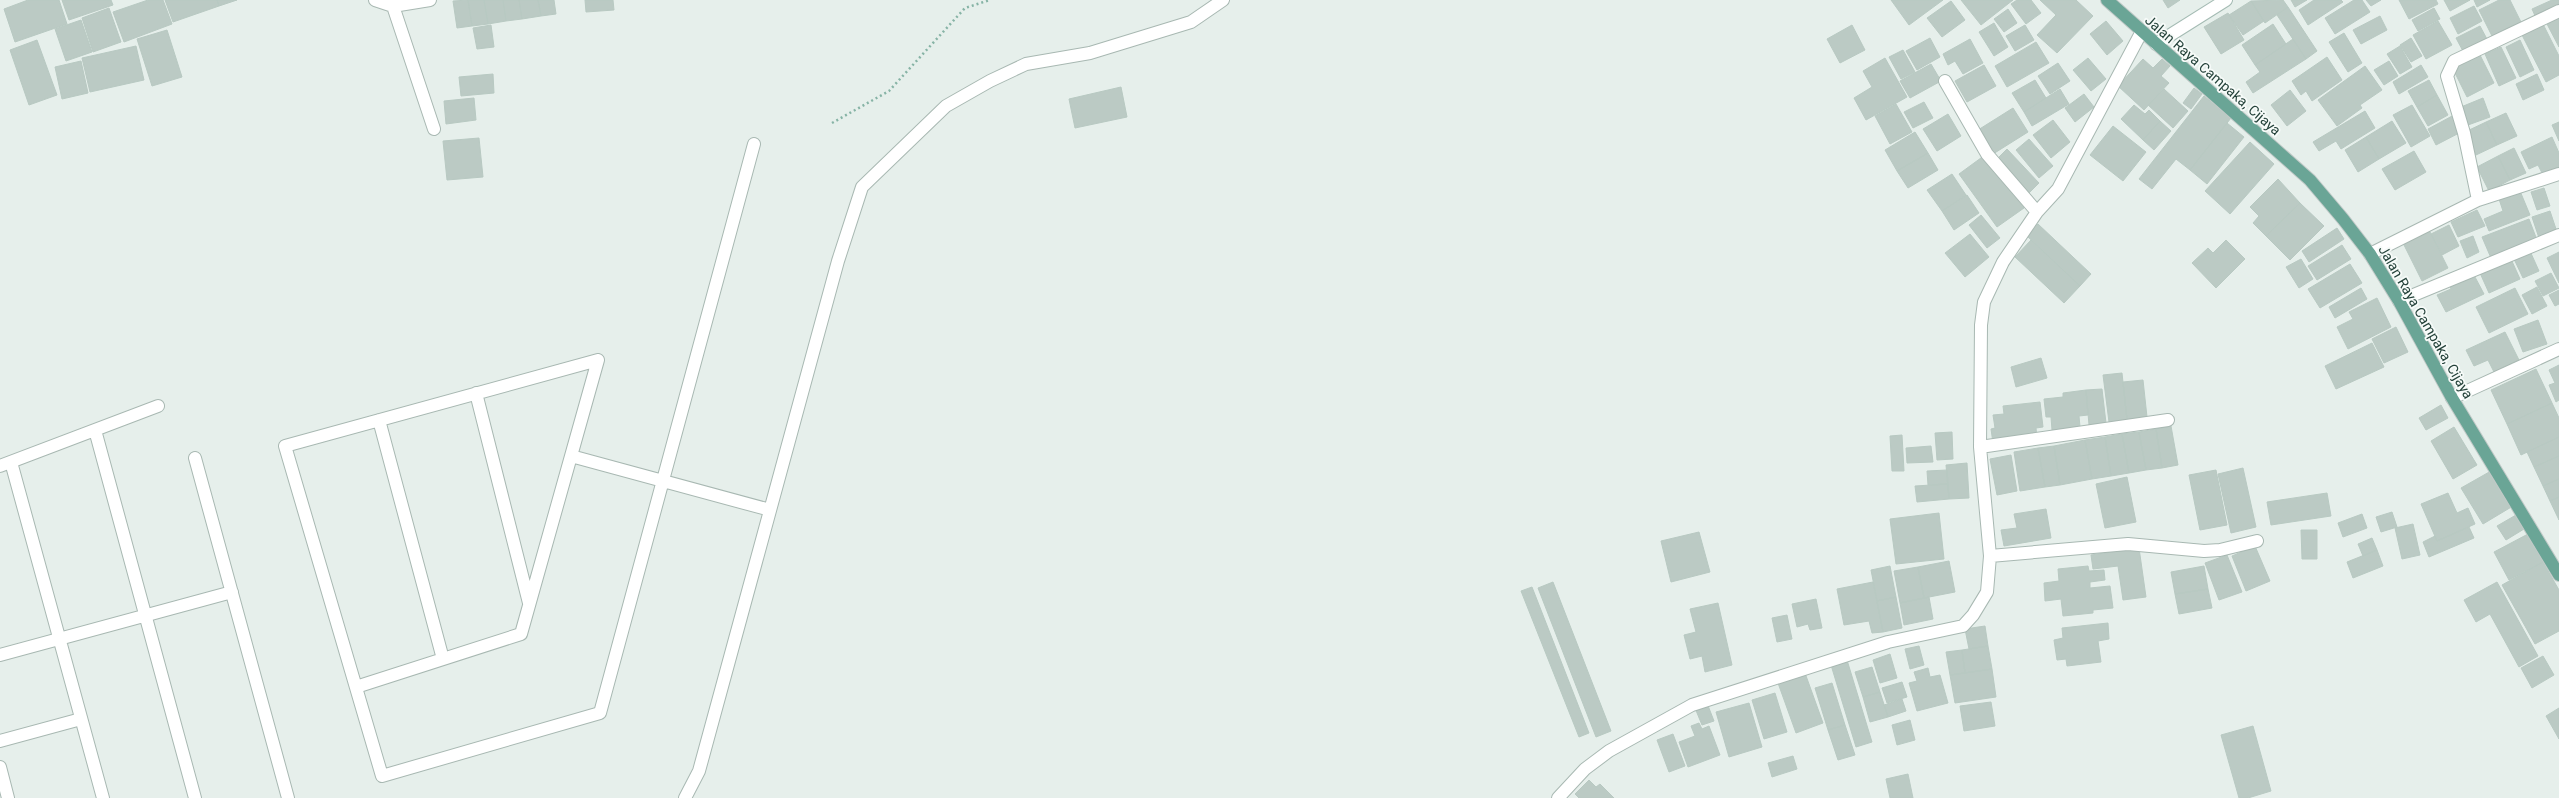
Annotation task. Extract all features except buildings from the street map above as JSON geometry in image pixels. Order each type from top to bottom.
[{"type":"main road","name":"Jalan Raya Campaka, Cijaya","points":[[2106,0],[2310,180],[2370,254],[2399,301],[2452,398],[2559,575]]},
{"type":"street","points":[[375,0],[393,6],[430,0]]},
{"type":"street","points":[[685,798],[699,771],[838,261],[862,187],[946,106],[990,81],[1026,64],[1090,53],[1191,22],[1223,0]]},
{"type":"street","points":[[2156,44],[2226,0]]},
{"type":"street","points":[[393,6],[434,129]]},
{"type":"street","points":[[2478,200],[2464,133],[2447,76],[2449,68],[2454,61],[2559,11]]},
{"type":"street","points":[[1558,798],[1585,769],[1608,751],[1692,704],[1888,642],[1963,626],[1981,605],[1986,592],[1990,556],[1980,446],[1981,325],[1984,302],[2003,262],[2037,212],[2058,189],[2141,32]]},
{"type":"street","points":[[1945,81],[1988,154],[2037,212]]},
{"type":"street","points":[[356,687],[521,634],[598,360],[286,446],[356,687],[382,776],[600,712],[754,144]]},
{"type":"street","points":[[2370,254],[2478,200],[2559,174]]},
{"type":"street","points":[[2399,301],[2559,235]]},
{"type":"street","points":[[2452,398],[2559,349]]},
{"type":"street","points":[[476,394],[529,603]]},
{"type":"street","points":[[103,798],[59,639],[6,464],[158,406]]},
{"type":"street","points":[[379,420],[443,659]]},
{"type":"street","points":[[1980,446],[2168,420]]},
{"type":"street","points":[[95,430],[195,798]]},
{"type":"street","points":[[571,456],[770,510]]},
{"type":"street","points":[[195,458],[288,798]]},
{"type":"street","points":[[1990,556],[2128,544],[2204,551],[2220,550],[2257,541]]},
{"type":"street","points":[[0,655],[232,592]]},
{"type":"street","points":[[0,741],[81,719]]},
{"type":"street","points":[[0,767],[8,798]]},
{"type":"path","points":[[832,123],[889,91],[965,8],[990,0]]}]
